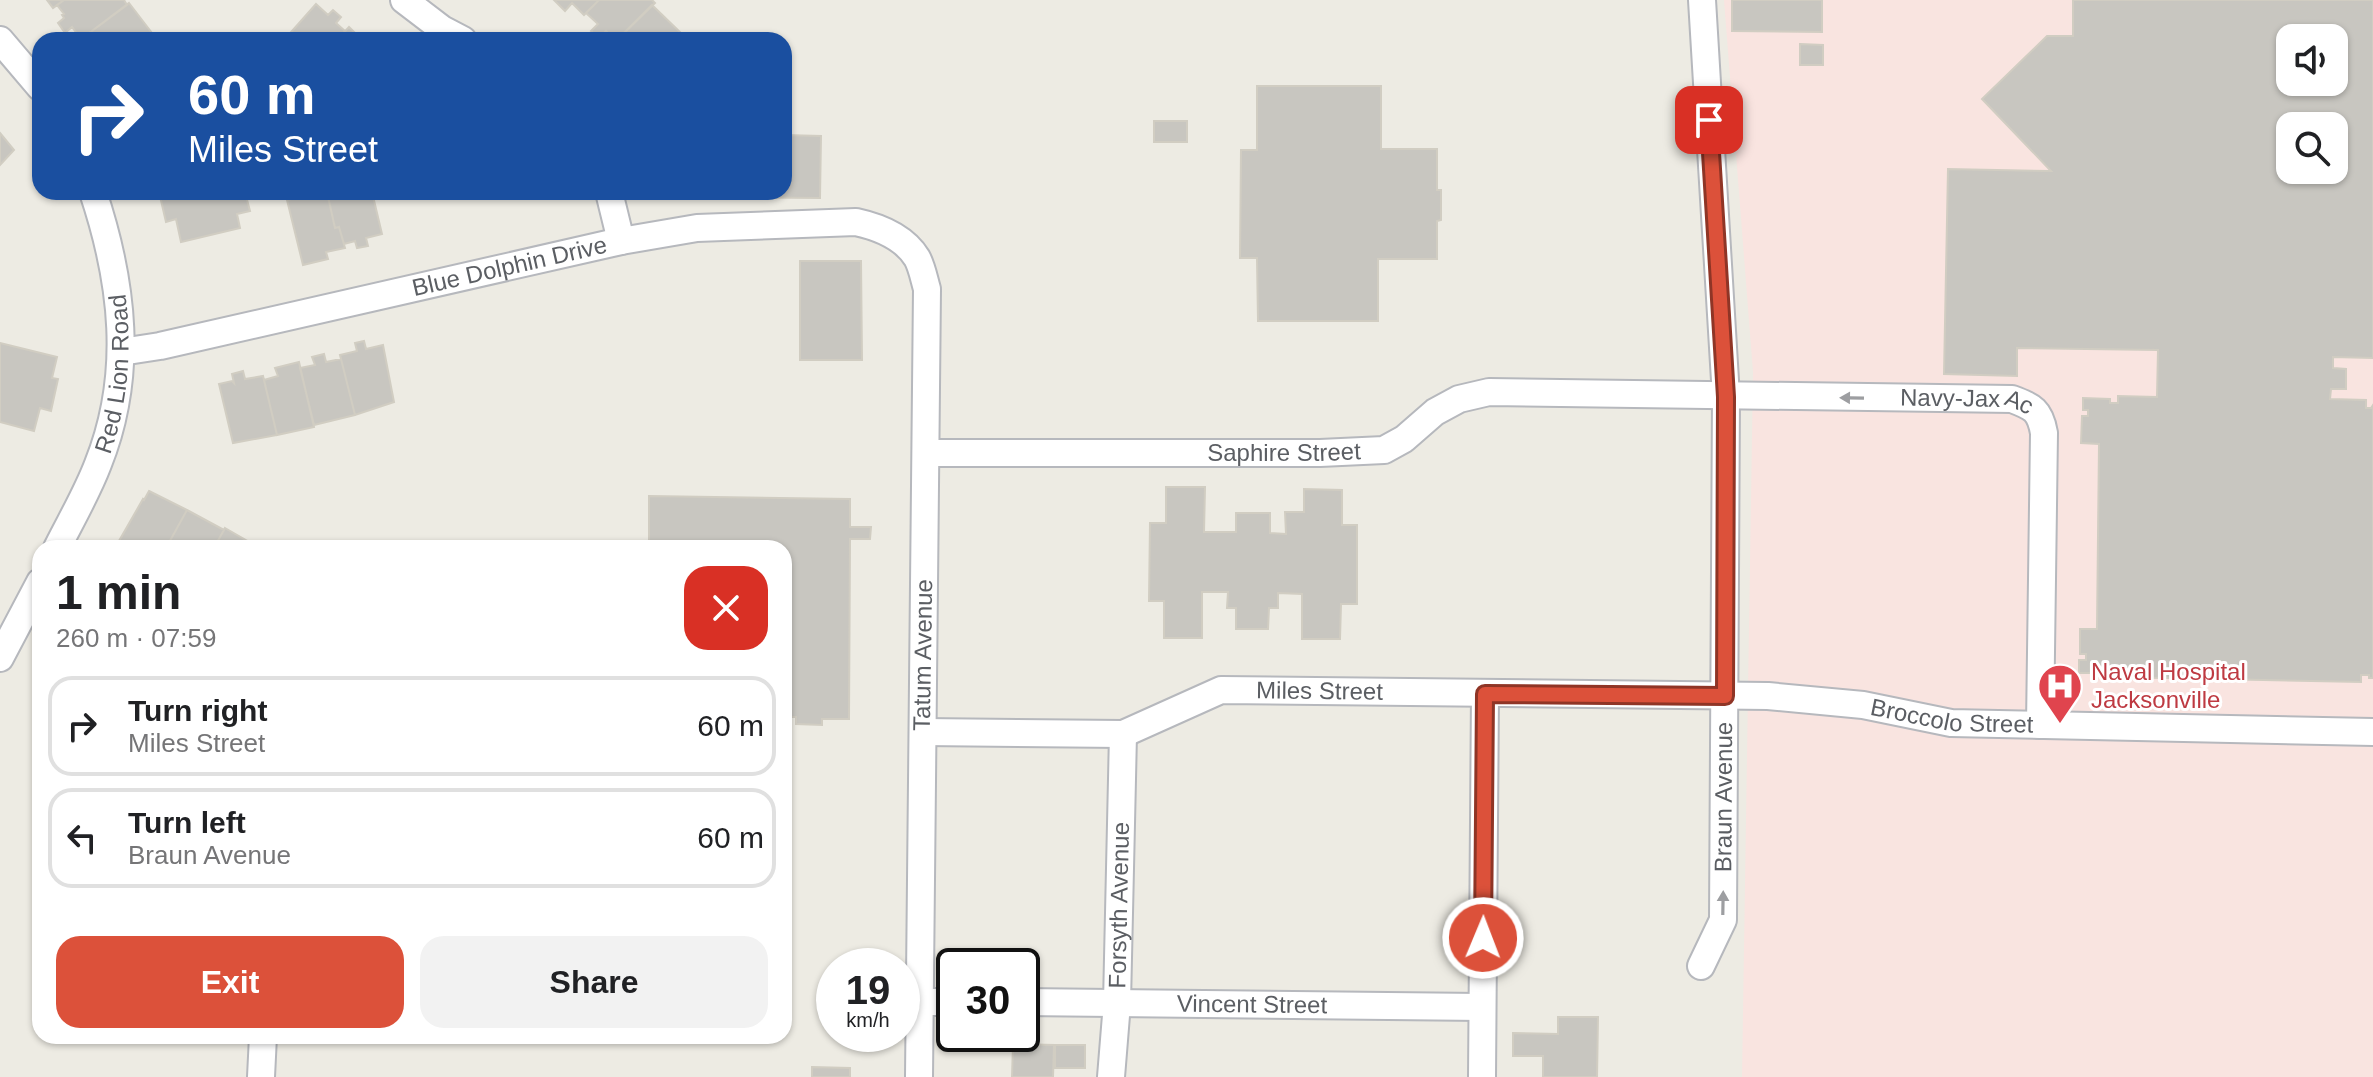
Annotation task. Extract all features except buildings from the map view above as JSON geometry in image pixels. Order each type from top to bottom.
[{"type":"street","points":[[404,0],[448,32]]},
{"type":"street","name":"Braun Avenue","points":[[1701,966],[1723,920],[1726,397],[1702,0]]},
{"type":"street","points":[[0,40],[32,78]]},
{"type":"street","name":"Red Lion Road","points":[[61,540],[98,464],[119,396],[120,308],[110,249],[95,200]]},
{"type":"street","points":[[611,200],[621,241]]},
{"type":"street","name":"Blue Dolphin Drive","points":[[121,352],[621,241],[722,226],[856,222],[880,228],[900,241]]},
{"type":"street","name":"Tatum Avenue","points":[[900,241],[917,257],[927,289],[920,1002]]},
{"type":"street","name":"Saphire Street","points":[[926,453],[1332,453],[1384,450],[1404,439],[1435,412],[1459,399],[1489,392],[1674,396]]},
{"type":"street","name":"Navy-Jax Ac","points":[[1674,396],[2012,399],[2031,406],[2042,418],[2044,433],[2040,725]]},
{"type":"street","points":[[0,658],[32,597]]},
{"type":"street","name":"Miles Street","points":[[923,732],[1123,734],[1221,690],[1725,696]]},
{"type":"street","points":[[1482,1077],[1485,694]]},
{"type":"street","name":"Broccolo Street","points":[[1725,696],[1780,697],[1863,705],[1951,723],[2373,732]]},
{"type":"street","name":"Forsyth Avenue","points":[[1111,1077],[1117,1003],[1123,734]]},
{"type":"street","points":[[920,1002],[936,1002]]},
{"type":"street","name":"Vincent Street","points":[[1040,1002],[1482,1007]]},
{"type":"street","points":[[261,1077],[263,1044]]},
{"type":"street","name":"Tatum Avenue","points":[[919,1052],[919,1077]]},
{"type":"shaded area","name":"Naval Hospital Jacksonville","points":[[1724,0],[2373,0],[2373,1077],[1742,1077],[1753,372]]},
{"type":"place","name":"Naval Hospital Jacksonville","points":[[2060,725]]},
{"type":"route","points":[[1483,938],[1485,694],[1725,696],[1726,397],[1709,120]]}]
